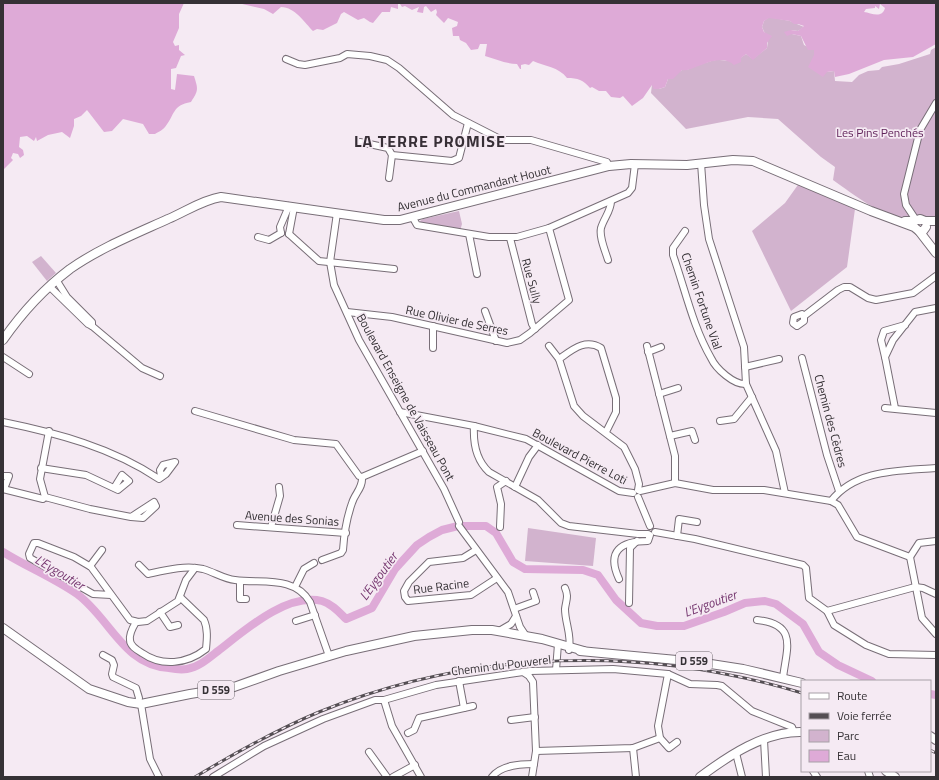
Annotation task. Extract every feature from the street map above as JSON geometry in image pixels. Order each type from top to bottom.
[{"type":"main road","name":"Avenue du Commandant Houot","points":[[3,340],[14,324],[53,284],[81,262],[118,242],[212,199],[226,197],[393,220],[413,218],[609,166],[635,164],[671,165],[738,160],[759,162],[890,219],[920,225]]},
{"type":"main road","points":[[920,225],[936,221]]},
{"type":"main road","points":[[920,225],[936,226]]},
{"type":"main road","points":[[920,225],[926,239],[936,253]]},
{"type":"main road","name":"D 559","points":[[3,628],[89,689],[139,704],[234,687],[328,656],[399,639],[445,634],[510,632],[558,646]]},
{"type":"main road","name":"D 559","points":[[510,632],[558,646],[584,651],[698,662],[781,675],[801,683]]},
{"type":"main road","points":[[704,776],[736,753],[764,740],[795,730]]},
{"type":"street","points":[[286,59],[305,65],[340,58],[348,54],[370,56],[387,60],[399,68],[453,115],[468,124],[502,140],[531,140],[607,162],[609,166]]},
{"type":"street","points":[[920,225],[906,205],[904,194],[920,130],[936,102]]},
{"type":"street","points":[[392,155],[452,161],[459,158],[468,124]]},
{"type":"street","points":[[360,142],[388,148],[392,155],[389,178]]},
{"type":"street","points":[[701,163],[704,205],[709,239],[743,343],[746,384],[776,451],[785,494]]},
{"type":"street","points":[[413,218],[417,225],[469,234],[510,238],[534,234],[628,193],[632,188],[635,164]]},
{"type":"street","points":[[608,260],[601,234],[601,228],[611,208],[612,200]]},
{"type":"street","points":[[281,233],[280,227],[291,207]]},
{"type":"street","points":[[289,234],[291,207]]},
{"type":"street","name":"Boulevard Enseigne de Vaisseau Pont","points":[[337,213],[330,262],[332,278],[359,340],[444,489],[459,524],[476,550],[508,592],[516,616],[510,632]]},
{"type":"street","name":"Rue Olivier de Serres","points":[[347,312],[392,317],[496,341],[514,342],[535,329],[569,300],[549,228]]},
{"type":"street","name":"Chemin Fortune Vial","points":[[685,232],[674,248],[674,255],[704,344],[711,360],[740,385],[746,384]]},
{"type":"street","points":[[258,237],[269,240],[281,233],[289,234],[316,260],[394,269]]},
{"type":"street","points":[[469,234],[477,274]]},
{"type":"street","name":"Rue Sully","points":[[510,238],[532,324],[535,329]]},
{"type":"street","points":[[804,316],[844,287],[850,287],[868,298],[876,300],[913,294],[936,276]]},
{"type":"street","points":[[53,284],[88,324],[142,368],[160,376]]},
{"type":"street","points":[[885,357],[894,340],[915,312],[936,308]]},
{"type":"street","points":[[485,311],[496,341]]},
{"type":"street","points":[[895,408],[881,340],[884,331],[905,325]]},
{"type":"street","points":[[433,326],[433,348]]},
{"type":"street","points":[[559,359],[577,347],[587,343],[594,344],[601,348],[616,398],[616,412],[606,432]]},
{"type":"street","points":[[549,346],[559,359],[574,406],[583,416],[606,432],[628,453],[635,469],[639,484],[637,493],[650,526],[654,527],[648,541],[624,543],[616,552],[614,568],[620,579]]},
{"type":"street","points":[[660,347],[647,349],[675,456],[675,483]]},
{"type":"street","points":[[3,357],[29,374]]},
{"type":"street","name":"Chemin des Cèdres","points":[[802,358],[827,455],[839,491]]},
{"type":"street","points":[[745,367],[779,359]]},
{"type":"street","points":[[659,394],[678,388]]},
{"type":"street","points":[[720,421],[734,419],[752,397]]},
{"type":"street","points":[[884,408],[895,408],[936,414]]},
{"type":"street","points":[[195,411],[294,440],[336,444],[359,476],[362,477]]},
{"type":"street","name":"Boulevard Pierre Loti","points":[[400,412],[474,426],[526,439],[618,491],[637,493],[675,483],[713,490],[764,490],[831,501]]},
{"type":"street","points":[[3,422],[48,432],[140,466],[160,477]]},
{"type":"street","points":[[474,426],[476,453],[498,487],[501,504],[500,527]]},
{"type":"street","points":[[670,436],[692,431],[695,440]]},
{"type":"street","points":[[45,497],[40,479],[48,432]]},
{"type":"street","points":[[515,486],[529,458],[538,445]]},
{"type":"street","points":[[362,477],[423,451]]},
{"type":"street","points":[[41,468],[86,475],[114,488]]},
{"type":"street","points":[[910,557],[857,537],[838,506],[831,501],[839,491],[866,476],[884,472],[936,468]]},
{"type":"street","points":[[489,472],[538,500],[566,525],[638,534],[651,533],[695,539],[803,565],[806,568],[809,598],[827,611],[834,625],[866,645],[894,654],[936,655]]},
{"type":"street","points":[[3,476],[9,476],[4,489],[35,498],[43,499],[45,497],[90,509],[131,517]]},
{"type":"street","points":[[322,560],[341,553],[343,550],[349,510],[352,500],[360,490],[362,477]]},
{"type":"street","points":[[498,487],[506,481]]},
{"type":"street","points":[[271,526],[280,496],[279,487]]},
{"type":"street","points":[[677,536],[679,519],[697,522]]},
{"type":"street","name":"Avenue des Sonias","points":[[237,526],[271,526],[346,533]]},
{"type":"street","points":[[629,603],[630,548],[639,541]]},
{"type":"street","points":[[936,541],[919,543],[910,557],[922,618],[936,634]]},
{"type":"street","points":[[111,595],[93,594],[86,591],[68,578],[30,558],[28,554],[34,544],[38,543],[74,557],[90,566],[130,620],[136,622],[147,621],[178,601],[186,580],[195,568]]},
{"type":"street","points":[[90,566],[102,550]]},
{"type":"street","name":"Rue Racine","points":[[476,550],[463,558],[429,562],[409,582],[404,591],[405,597],[408,601],[471,595],[497,578]]},
{"type":"street","points":[[295,587],[304,568],[314,563]]},
{"type":"street","points":[[139,565],[148,574],[178,568],[195,568],[229,580],[273,582],[295,587],[306,595],[310,602],[328,656]]},
{"type":"street","points":[[240,581],[240,599],[246,599]]},
{"type":"street","points":[[827,611],[915,587],[923,588],[936,594]]},
{"type":"street","points":[[565,588],[568,597],[565,609],[570,638],[570,648]]},
{"type":"street","points":[[514,609],[536,601],[533,592]]},
{"type":"street","points":[[136,622],[130,637],[130,642],[135,649],[151,660],[165,662],[183,661],[199,654],[206,649],[208,637],[206,625],[204,620],[180,597]]},
{"type":"street","points":[[160,612],[170,627],[178,625]]},
{"type":"street","points":[[296,620],[315,615]]},
{"type":"street","points":[[510,632],[511,624],[516,616]]},
{"type":"street","points":[[757,620],[766,621],[776,625],[787,638],[788,651],[781,675]]},
{"type":"street","points":[[556,670],[558,646]]},
{"type":"street","points":[[103,655],[112,660],[114,665],[112,674],[113,677],[136,688],[150,759],[159,777]]},
{"type":"street","name":"Chemin du Pouverel","points":[[213,777],[264,746],[318,721],[360,705],[375,700],[384,700],[436,685],[523,672],[613,669],[668,674],[690,684],[717,684],[722,686],[752,710],[795,730]]},
{"type":"street","points":[[533,682],[542,671]]},
{"type":"street","points":[[523,672],[529,676],[533,682],[536,751],[532,777]]},
{"type":"street","points":[[668,674],[658,726],[660,738],[669,748],[677,742]]},
{"type":"street","points":[[459,681],[464,708]]},
{"type":"street","points":[[384,700],[392,726],[421,777]]},
{"type":"street","points":[[408,733],[414,730],[419,718],[473,706]]},
{"type":"street","points":[[512,720],[535,717]]},
{"type":"street","points":[[536,751],[633,748],[660,738]]},
{"type":"street","points":[[764,740],[766,777]]},
{"type":"street","points":[[633,748],[636,777]]},
{"type":"street","points":[[369,752],[387,777]]},
{"type":"street","points":[[736,753],[742,777]]},
{"type":"street","points":[[492,777],[515,764],[534,764]]},
{"type":"street","points":[[394,777],[415,766]]},
{"type":"green space","name":"Les Pins Penchés","points":[[769,17],[790,21],[804,27],[798,31],[791,30],[792,34],[801,36],[804,45],[814,50],[814,55],[827,72],[834,71],[835,81],[852,82],[859,75],[868,71],[879,70],[882,67],[899,64],[930,54],[931,50],[936,47],[936,216],[915,218],[898,217],[888,214],[868,204],[833,180],[835,167],[821,157],[778,119],[748,117],[686,129],[651,93],[652,84],[659,89],[665,87],[668,79],[682,70],[687,70],[716,60],[735,60],[746,54],[753,59],[767,48],[768,40],[762,27],[764,21]]},
{"type":"green space","points":[[800,182],[855,209],[847,267],[791,311],[752,231],[785,203]]},
{"type":"green space","points":[[459,211],[462,224],[460,231],[421,224],[420,221],[423,219]]},
{"type":"green space","points":[[41,256],[56,273],[47,281],[32,262]]},
{"type":"green space","points":[[528,528],[596,538],[593,566],[525,561]]},
{"type":"water","points":[[3,3],[184,3],[179,14],[179,28],[173,42],[175,46],[179,45],[179,50],[185,55],[181,56],[176,68],[171,69],[171,89],[175,90],[177,74],[194,76],[197,92],[191,102],[180,105],[177,108],[164,128],[155,134],[149,134],[143,124],[123,119],[112,131],[104,132],[87,110],[81,116],[74,119],[74,126],[70,138],[62,132],[48,135],[37,141],[36,137],[34,141],[27,136],[20,137],[19,147],[23,150],[24,155],[20,158],[18,154],[13,153],[11,158],[13,160],[3,170]]},
{"type":"water","points":[[238,3],[398,3],[398,9],[391,7],[390,12],[382,12],[373,23],[364,18],[358,20],[344,12],[341,14],[337,23],[323,30],[317,29],[313,31],[295,12],[286,8],[281,7],[273,14],[264,9]]},
{"type":"water","points":[[936,3],[936,44],[913,57],[884,60],[849,74],[835,77],[834,71],[827,72],[823,77],[808,67],[814,55],[814,50],[808,50],[801,36],[792,34],[787,36],[784,32],[791,30],[798,31],[804,26],[794,24],[790,21],[769,18],[764,21],[762,27],[764,32],[772,36],[767,43],[767,48],[753,60],[746,54],[741,58],[741,62],[734,65],[728,61],[721,60],[682,70],[673,79],[668,79],[665,87],[654,89],[652,85],[643,98],[632,106],[623,96],[620,98],[611,97],[606,91],[599,91],[592,87],[590,88],[580,80],[567,78],[556,69],[533,61],[529,65],[521,65],[520,69],[517,64],[485,56],[487,44],[480,44],[478,49],[471,50],[466,43],[460,40],[459,36],[453,36],[452,28],[457,26],[458,22],[448,18],[444,23],[436,15],[436,9],[431,12],[426,6],[424,7],[423,13],[417,12],[419,7],[412,10],[405,6],[402,7],[400,4]],"holes":[[[880,4],[885,8],[884,11],[879,14],[864,12],[866,9],[875,8],[875,6],[879,9]]]},
{"type":"waterway","name":"L'Eygoutier","points":[[3,552],[77,594],[89,604],[128,650],[140,659],[153,665],[173,669],[185,669],[204,662],[253,624],[267,615],[295,602],[309,600],[326,602],[346,619],[372,608],[395,569],[417,545],[442,530],[458,526],[486,526],[496,533],[513,562],[525,569],[583,570],[598,575],[616,600],[641,623],[657,626],[684,626],[745,603],[765,601],[776,604],[803,624],[819,652],[838,665],[870,680]]},
{"type":"waterway","name":"L'Eygoutier","points":[[931,694],[936,695]]},
{"type":"railway","points":[[195,777],[256,742],[319,712],[377,691],[437,676],[498,666],[559,661],[620,661],[682,667],[742,677],[801,693]]},
{"type":"railway","points":[[931,750],[936,753]]},
{"type":"district","name":"LA TERRE PROMISE","points":[[430,141]]}]
